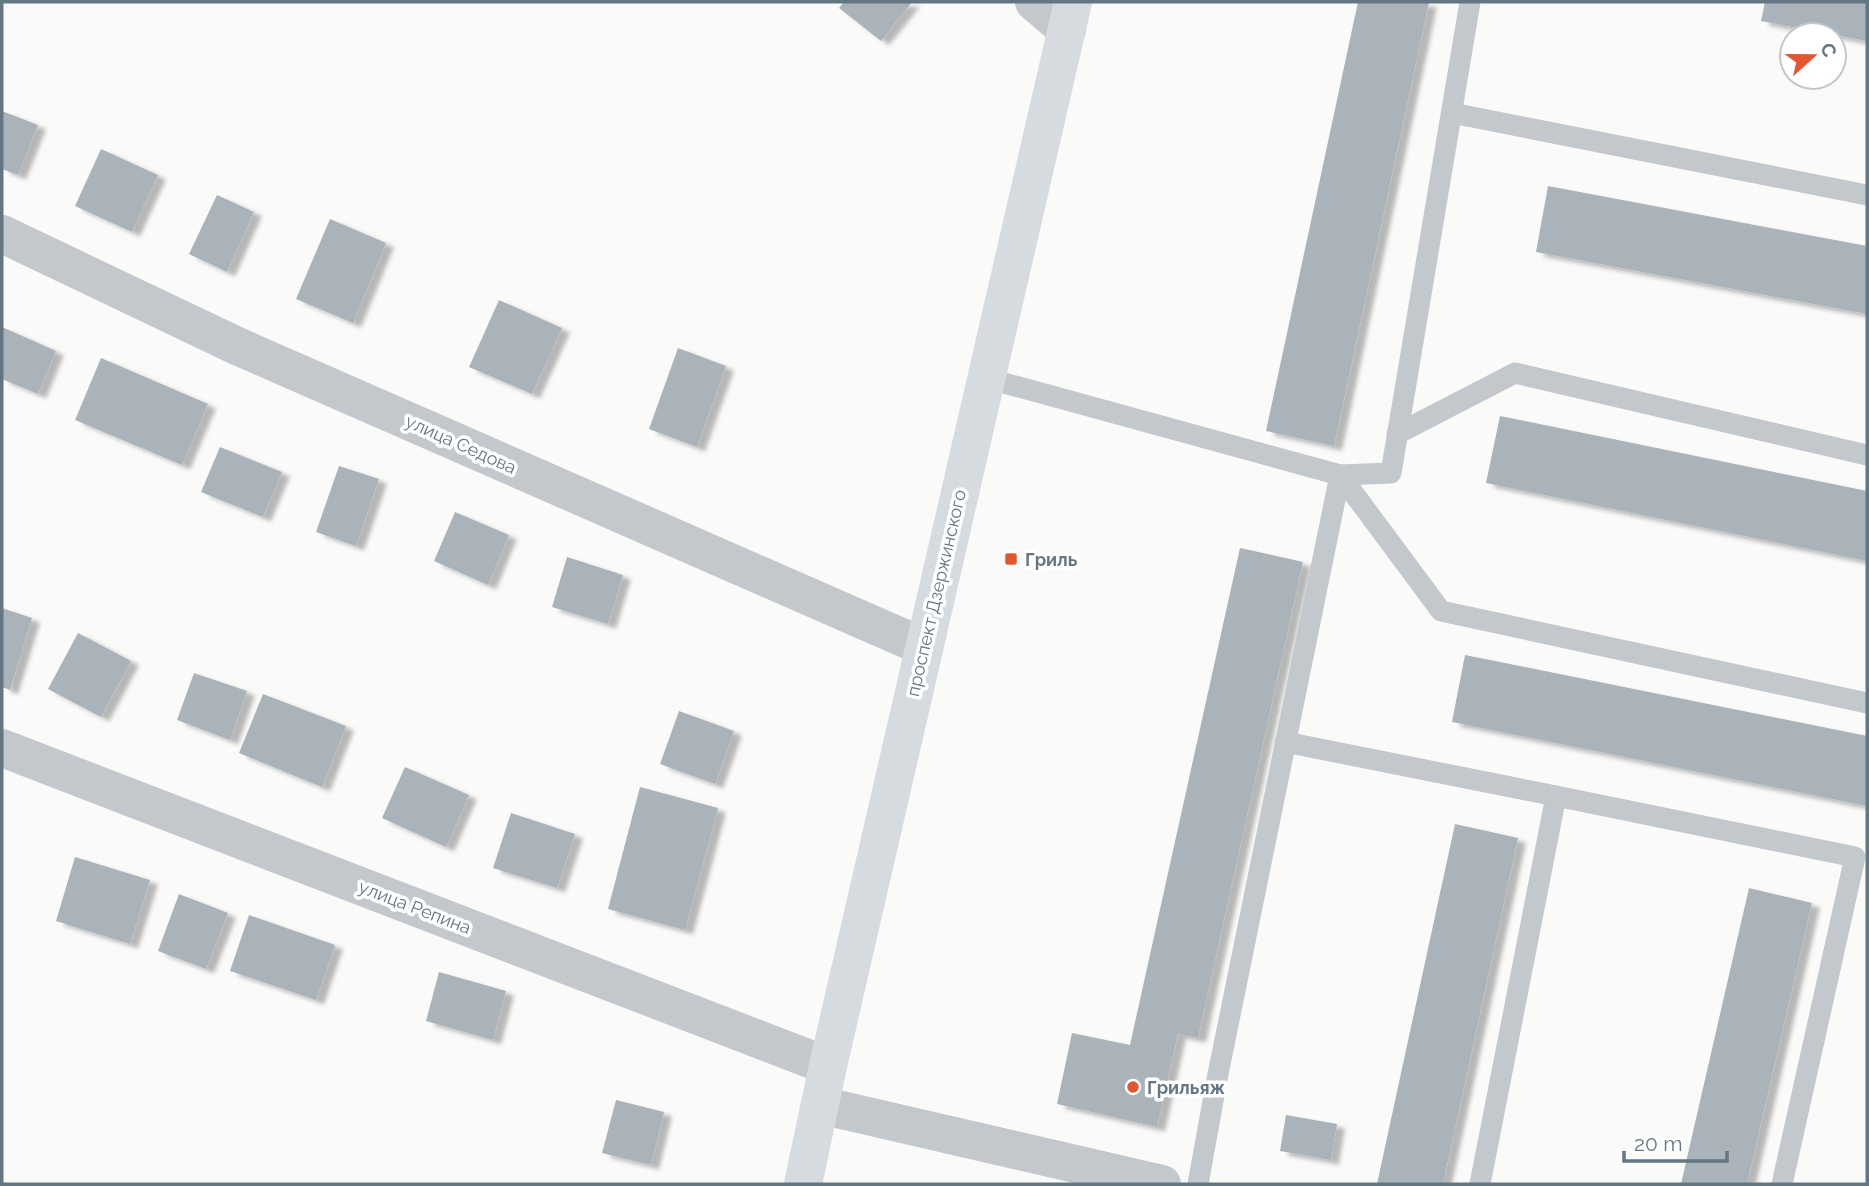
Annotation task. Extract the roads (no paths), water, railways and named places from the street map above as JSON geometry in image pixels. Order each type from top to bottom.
[{"type":"main road","name":"проспект Дзержинского","points":[[803,1184],[1070,16]]},
{"type":"street","points":[[1034,2],[1070,16]]},
{"type":"street","name":"улица Седова","points":[[2,234],[237,346],[924,647]]},
{"type":"street","name":"улица Репина","points":[[2,748],[828,1066]]},
{"type":"street","points":[[820,1105],[1162,1184]]},
{"type":"lane","points":[[986,378],[1340,475],[1391,472],[1470,2]]},
{"type":"lane","points":[[1452,113],[1867,195]]},
{"type":"lane","points":[[1397,434],[1515,373],[1867,455]]},
{"type":"lane","points":[[1340,475],[1441,611],[1867,704]]},
{"type":"lane","points":[[1198,1184],[1340,475]]},
{"type":"lane","points":[[1286,741],[1855,857],[1782,1184]]},
{"type":"lane","points":[[1480,1184],[1556,796]]},
{"type":"place","name":"Гриль","points":[[1011,559]]},
{"type":"place","name":"Грильяж","points":[[1133,1087]]}]
